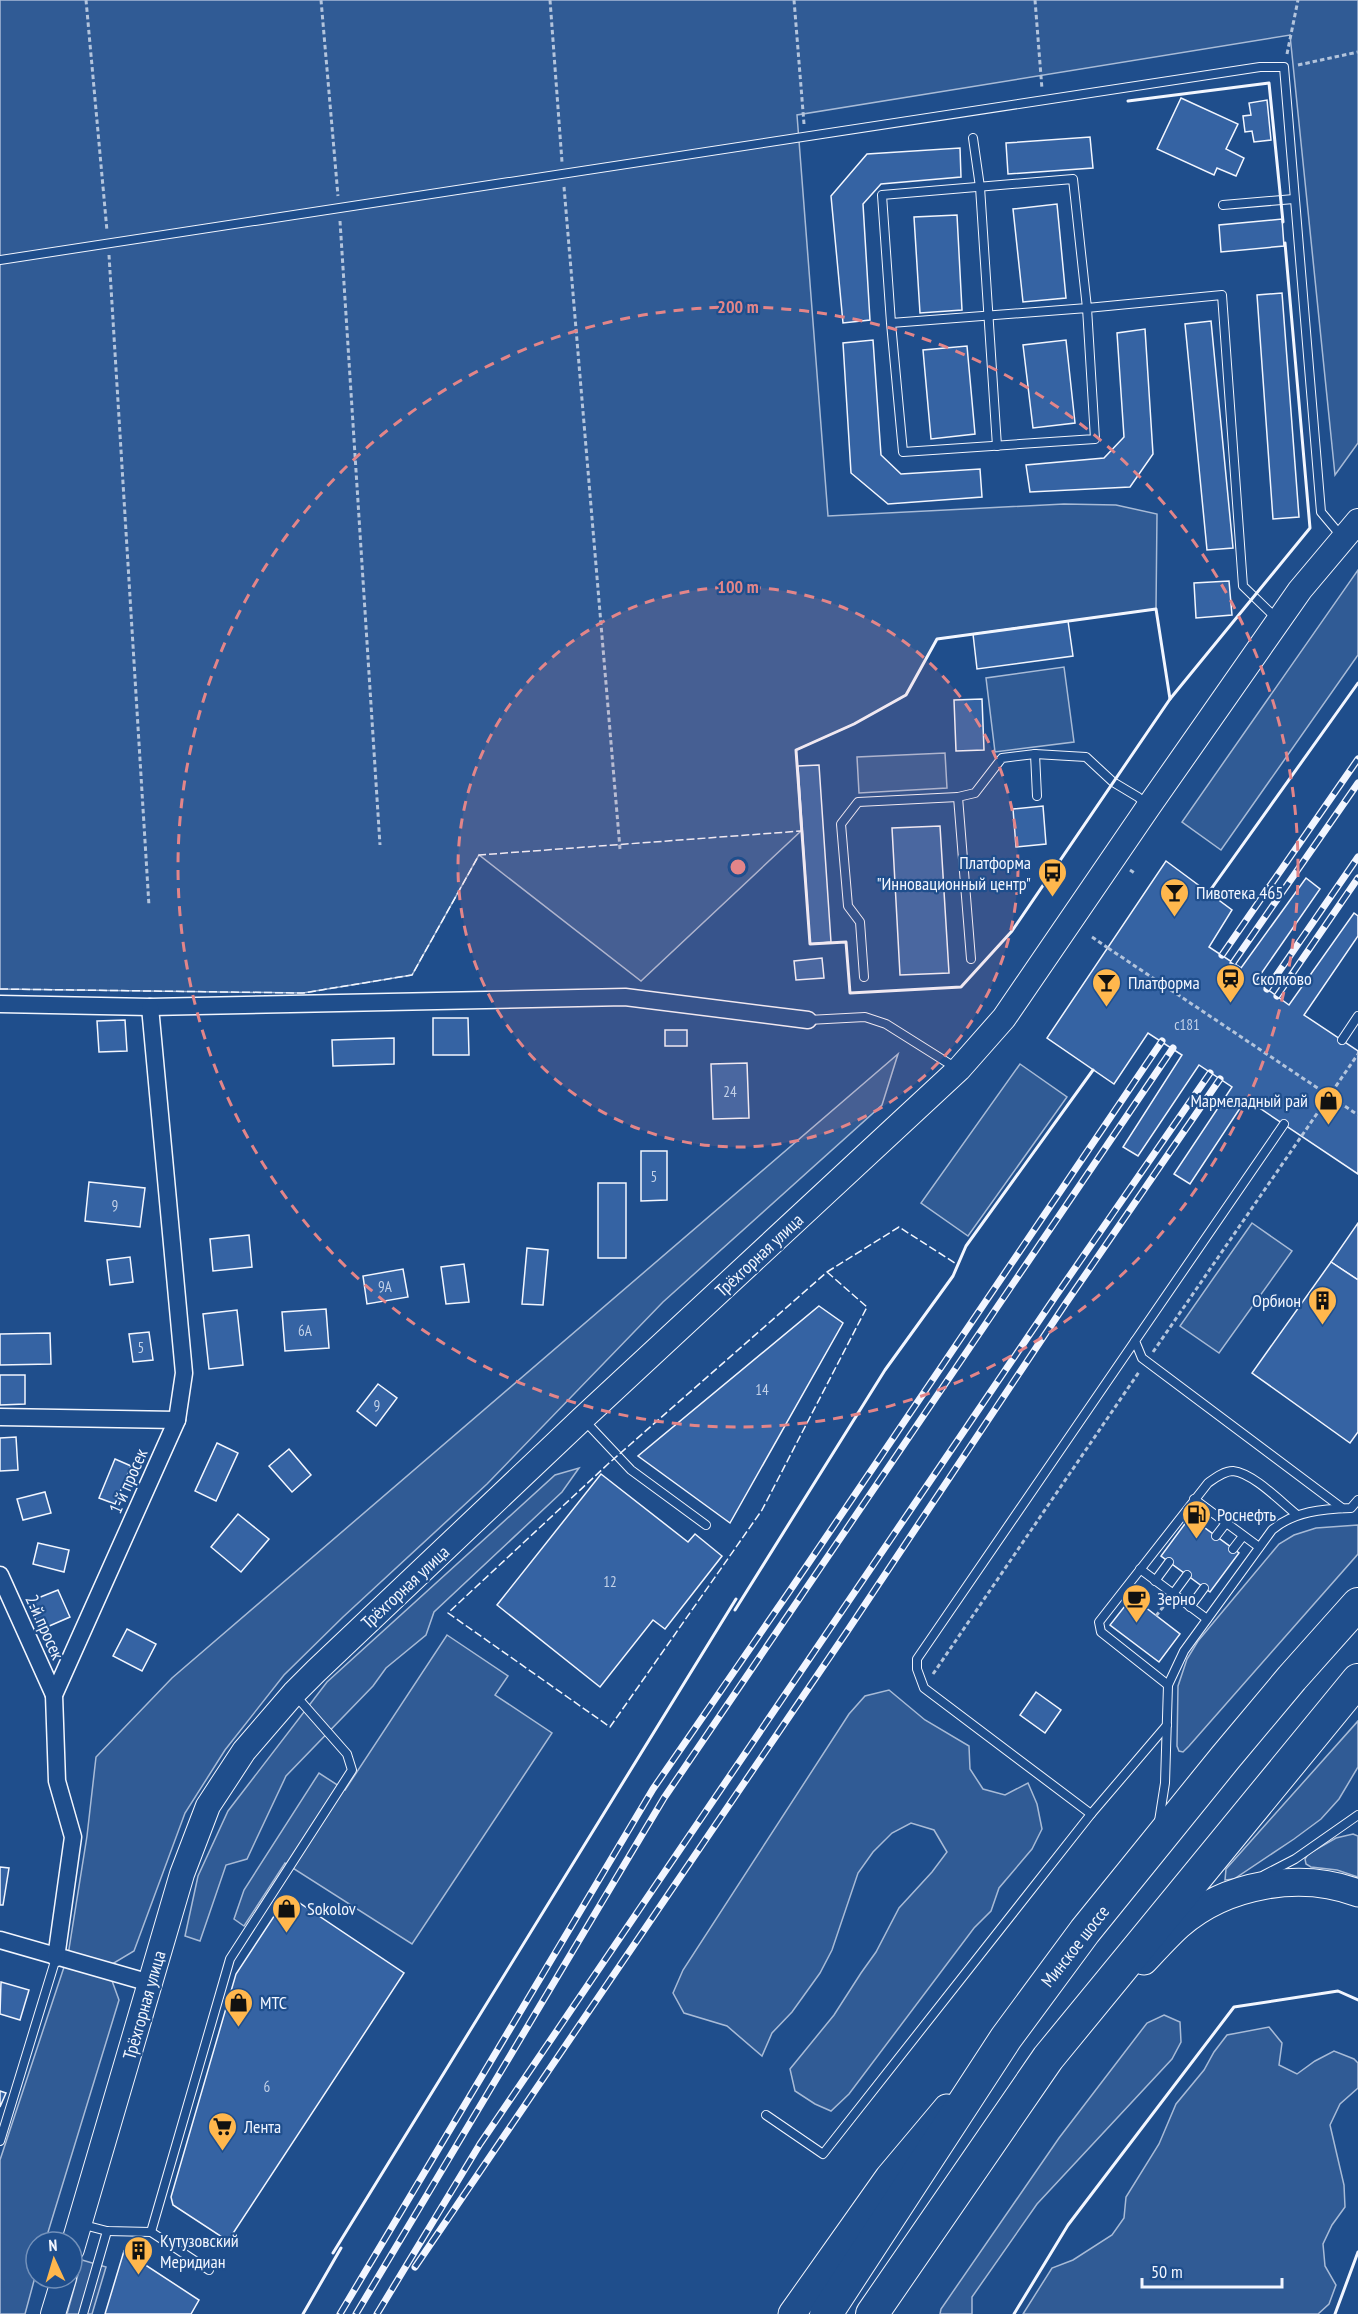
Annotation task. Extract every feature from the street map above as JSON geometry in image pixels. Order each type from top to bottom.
[{"type":"highway","name":"Минское шоссе","points":[[826,2314],[1006,2038],[1085,1931],[1292,1678],[1358,1604]]},
{"type":"highway","points":[[872,2314],[1048,2058],[1358,1680]]},
{"type":"main road","points":[[1048,2058],[1180,1924],[1219,1899],[1283,1882],[1314,1881],[1358,1893]]},
{"type":"main road","points":[[792,2314],[889,2177],[1006,2038]]},
{"type":"street","name":"Трёхгорная улица","points":[[77,2230],[182,1874],[208,1806],[244,1751],[294,1693],[583,1418],[959,1069],[1004,1018],[1300,590],[1351,531]]},
{"type":"street","points":[[0,1005],[150,1007],[625,997],[808,1020]]},
{"type":"street","name":"1-й просек","points":[[56,1958],[73,1837],[57,1781],[54,1695],[177,1420],[184,1373],[183,1342],[150,1007]]},
{"type":"street","points":[[0,1417],[177,1420]]},
{"type":"street","name":"2-й просек","points":[[0,1575],[54,1695]]},
{"type":"street","points":[[0,1940],[56,1958],[150,1983]]},
{"type":"street","points":[[53,2314],[60,2290]]},
{"type":"lane","points":[[0,260],[1260,67],[1284,67],[1321,512],[1351,531]]},
{"type":"lane","points":[[973,138],[980,187],[997,446]]},
{"type":"lane","points":[[1073,179],[1087,308],[1095,439],[903,452],[882,195],[980,187],[1073,179]]},
{"type":"lane","points":[[1223,205],[1294,200]]},
{"type":"lane","points":[[891,323],[1222,295],[1243,586],[1279,621]]},
{"type":"lane","points":[[864,977],[860,922],[848,906],[841,824],[858,802],[958,797],[975,793],[1002,758],[1035,754],[1086,758],[1113,782],[1138,797],[1149,807]]},
{"type":"lane","points":[[1035,754],[1037,796]]},
{"type":"lane","points":[[958,797],[971,959]]},
{"type":"lane","points":[[1342,1040],[1358,1016]]},
{"type":"lane","points":[[808,1020],[865,1017],[886,1024],[959,1069]]},
{"type":"lane","points":[[1091,1814],[924,1688],[916,1669],[917,1659],[1284,1124]]},
{"type":"lane","points":[[1135,1341],[1142,1358],[1347,1508]]},
{"type":"lane","points":[[583,1418],[631,1470],[706,1525]]},
{"type":"lane","points":[[1168,1685],[1101,1632],[1099,1622],[1194,1499],[1208,1483],[1221,1474],[1233,1471],[1248,1476],[1296,1514]]},
{"type":"lane","points":[[1194,1499],[1259,1547]]},
{"type":"lane","points":[[1154,1848],[1165,1783],[1168,1685],[1184,1651],[1259,1547],[1281,1521],[1296,1514],[1347,1508],[1358,1500]]},
{"type":"lane","points":[[1199,1523],[1208,1510]]},
{"type":"lane","points":[[1216,1536],[1226,1523]]},
{"type":"lane","points":[[1233,1549],[1243,1536]]},
{"type":"lane","points":[[1155,1581],[1169,1562]]},
{"type":"lane","points":[[1140,1569],[1207,1619]]},
{"type":"lane","points":[[1173,1594],[1187,1575]]},
{"type":"lane","points":[[1190,1607],[1204,1588]]},
{"type":"lane","points":[[151,2232],[230,1959],[352,1770],[347,1754],[294,1693]]},
{"type":"lane","points":[[766,2115],[823,2154],[1091,1814],[1167,1725]]},
{"type":"lane","points":[[1219,1899],[1295,1859],[1357,1817]]},
{"type":"lane","points":[[0,2141],[56,1958]]},
{"type":"lane","points":[[79,2224],[107,2231],[151,2232],[209,2270]]},
{"type":"lane","points":[[83,2314],[107,2231]]},
{"type":"path","points":[[86,0],[108,244],[149,906]]},
{"type":"path","points":[[321,0],[340,209],[380,845]]},
{"type":"path","points":[[550,0],[620,849]]},
{"type":"path","points":[[794,0],[805,138]]},
{"type":"path","points":[[1035,0],[1042,100]]},
{"type":"path","points":[[1298,0],[1284,67],[1358,52]]},
{"type":"path","points":[[1092,937],[1358,1115]]},
{"type":"shaded area","points":[[0,0],[1358,0],[1358,443],[1335,475],[1290,35],[797,115],[828,516],[1064,504],[1116,505],[1157,514],[1156,609],[937,639],[906,695],[854,724],[796,750],[801,831],[641,981],[479,855],[412,975],[303,993],[0,989]]},
{"type":"shaded area","points":[[1358,570],[1358,655],[1221,850],[1182,822]]},
{"type":"shaded area","points":[[1064,667],[1074,742],[995,752],[986,678]]},
{"type":"shaded area","points":[[945,753],[947,788],[859,793],[857,757]]},
{"type":"shaded area","points":[[898,1054],[882,1105],[663,1302],[487,1484],[343,1617],[284,1675],[225,1750],[185,1813],[134,1951],[107,1967],[119,2000],[49,2230],[24,2230],[24,2290],[31,2290],[25,2314],[0,2314],[0,2160],[68,1955],[87,1836],[96,1757],[172,1678]]},
{"type":"shaded area","points":[[1020,1064],[1067,1097],[968,1236],[921,1203]]},
{"type":"shaded area","points":[[1252,1223],[1292,1251],[1219,1353],[1180,1326]]},
{"type":"shaded area","points":[[579,1468],[562,1492],[434,1612],[426,1635],[386,1668],[373,1686],[286,1776],[247,1859],[226,1865],[200,1941],[185,1936],[198,1876],[228,1811],[327,1682],[555,1475]]},
{"type":"shaded area","points":[[1358,1525],[1358,1554],[1189,1746],[1183,1752],[1179,1751],[1177,1746],[1178,1686],[1187,1659],[1198,1641],[1279,1544],[1294,1535],[1316,1528]]},
{"type":"shaded area","points":[[447,1635],[508,1676],[495,1695],[552,1733],[412,1944],[285,1863],[244,1926],[234,1919],[244,1890],[319,1773],[345,1790]]},
{"type":"shaded area","points":[[889,1690],[925,1720],[969,1746],[970,1769],[983,1789],[1005,1795],[1028,1783],[1037,1804],[1042,1829],[1032,1849],[999,1888],[991,1911],[974,1928],[849,2094],[831,2111],[795,2091],[790,2069],[834,2015],[876,1952],[899,1908],[947,1852],[934,1830],[911,1823],[892,1833],[873,1852],[858,1873],[832,1950],[820,1973],[792,2012],[772,2033],[762,2056],[727,2026],[684,2013],[673,1993],[683,1970],[849,1714],[865,1696]]},
{"type":"shaded area","points":[[1358,1721],[1358,1767],[1339,1799],[1321,1819],[1294,1839],[1234,1879],[1225,1880],[1226,1869]]},
{"type":"shaded area","points":[[1353,1834],[1358,1836],[1358,1877],[1306,1864],[1305,1859],[1308,1854],[1336,1838]]},
{"type":"shaded area","points":[[1164,2015],[1180,2022],[1181,2042],[1172,2059],[1037,2204],[972,2297],[972,2314],[940,2314],[941,2309],[1059,2138],[1147,2023]]},
{"type":"shaded area","points":[[1269,2027],[1282,2043],[1279,2065],[1297,2074],[1334,2051],[1358,2063],[1358,2088],[1340,2104],[1330,2125],[1344,2185],[1345,2207],[1332,2225],[1323,2244],[1325,2266],[1336,2285],[1329,2304],[1318,2314],[1023,2314],[1052,2268],[1073,2260],[1112,2235],[1124,2218],[1126,2197],[1159,2144],[1176,2104],[1204,2070],[1227,2035]]},
{"type":"shaded area","points":[[84,2261],[106,2267],[92,2314],[67,2314],[74,2290],[84,2290]]},
{"type":"building","points":[[1181,98],[1238,124],[1226,149],[1244,158],[1236,176],[1217,168],[1214,175],[1157,149]]},
{"type":"building","points":[[1267,100],[1271,140],[1254,142],[1252,131],[1245,132],[1243,116],[1251,115],[1249,103]]},
{"type":"building","points":[[1090,137],[1093,168],[1008,174],[1006,143]]},
{"type":"building","points":[[960,148],[961,177],[881,184],[863,204],[870,320],[843,323],[831,196],[867,154]]},
{"type":"building","points":[[1057,204],[1066,298],[1023,302],[1013,209]]},
{"type":"building","points":[[957,215],[962,310],[920,313],[914,217]]},
{"type":"building","points":[[1282,219],[1284,246],[1221,252],[1219,225]]},
{"type":"building","points":[[1282,293],[1299,517],[1273,519],[1257,295]]},
{"type":"building","points":[[1211,321],[1233,548],[1207,550],[1185,324]]},
{"type":"building","points":[[1145,329],[1153,454],[1130,487],[1030,492],[1026,465],[1104,458],[1124,437],[1117,333]]},
{"type":"building","points":[[873,340],[881,455],[901,474],[980,469],[982,497],[888,504],[851,473],[843,343]]},
{"type":"building","points":[[1066,340],[1075,423],[1033,428],[1023,345]]},
{"type":"building","points":[[967,346],[975,434],[931,439],[923,350]]},
{"type":"building","points":[[1229,581],[1232,615],[1196,618],[1194,583]]},
{"type":"building","points":[[1068,621],[1073,656],[977,669],[973,634]]},
{"type":"building","points":[[982,699],[984,750],[956,751],[954,700]]},
{"type":"building","points":[[819,765],[831,942],[810,944],[798,766]]},
{"type":"building","points":[[1043,806],[1046,844],[1016,847],[1013,809]]},
{"type":"building","points":[[940,826],[949,973],[900,975],[892,828]]},
{"type":"building","points":[[1166,861],[1232,910],[1209,947],[1241,968],[1306,878],[1320,889],[1256,981],[1289,1005],[1354,913],[1358,916],[1358,936],[1304,1015],[1358,1051],[1358,1174],[1246,1099],[1190,1184],[1174,1174],[1232,1087],[1199,1065],[1138,1156],[1123,1147],[1182,1055],[1148,1033],[1114,1084],[1047,1038]]},
{"type":"building","points":[[822,958],[824,978],[796,980],[794,961]]},
{"type":"building","points":[[433,1018],[468,1018],[469,1055],[433,1055]]},
{"type":"building","points":[[125,1020],[127,1051],[99,1052],[97,1021]]},
{"type":"building","points":[[665,1030],[687,1030],[687,1046],[665,1046]]},
{"type":"building","points":[[394,1038],[394,1064],[333,1066],[332,1040]]},
{"type":"building","points":[[747,1063],[749,1118],[713,1119],[711,1064]]},
{"type":"building","points":[[641,1151],[667,1151],[667,1200],[641,1201]]},
{"type":"building","points":[[89,1182],[145,1188],[140,1227],[85,1221]]},
{"type":"building","points":[[598,1183],[626,1183],[626,1258],[598,1258]]},
{"type":"building","points":[[1358,1223],[1358,1280],[1331,1262]]},
{"type":"building","points":[[249,1235],[252,1267],[213,1271],[210,1239]]},
{"type":"building","points":[[527,1248],[548,1250],[543,1305],[522,1304]]},
{"type":"building","points":[[130,1257],[133,1282],[110,1285],[107,1260]]},
{"type":"building","name":"Орбион","points":[[1331,1262],[1358,1280],[1358,1432],[1350,1443],[1252,1373]]},
{"type":"building","points":[[464,1264],[469,1302],[446,1304],[441,1267]]},
{"type":"building","points":[[403,1269],[408,1297],[367,1304],[363,1276]]},
{"type":"building","points":[[819,1306],[843,1323],[730,1523],[638,1456]]},
{"type":"building","points":[[326,1309],[329,1348],[285,1351],[282,1312]]},
{"type":"building","points":[[237,1310],[243,1365],[209,1369],[203,1314]]},
{"type":"building","points":[[149,1332],[153,1360],[133,1362],[129,1334]]},
{"type":"building","points":[[50,1333],[51,1364],[0,1365],[0,1334]]},
{"type":"building","points":[[0,1375],[25,1375],[25,1404],[0,1405]]},
{"type":"building","points":[[378,1384],[397,1398],[376,1426],[357,1411]]},
{"type":"building","points":[[16,1437],[18,1470],[0,1471],[0,1438]]},
{"type":"building","points":[[217,1443],[238,1453],[216,1501],[195,1491]]},
{"type":"building","points":[[289,1449],[311,1475],[292,1492],[269,1466]]},
{"type":"building","points":[[115,1459],[131,1466],[115,1504],[99,1498]]},
{"type":"building","points":[[601,1474],[688,1542],[695,1534],[722,1556],[665,1629],[653,1620],[600,1687],[497,1605]]},
{"type":"building","points":[[45,1492],[51,1513],[23,1520],[17,1499]]},
{"type":"building","points":[[238,1514],[269,1539],[241,1572],[211,1547]]},
{"type":"building","points":[[1190,1517],[1239,1553],[1210,1592],[1161,1556]]},
{"type":"building","points":[[38,1543],[69,1550],[64,1572],[33,1564]]},
{"type":"building","points":[[58,1590],[70,1617],[40,1630],[28,1602]]},
{"type":"building","points":[[1132,1597],[1180,1634],[1159,1662],[1110,1625]]},
{"type":"building","points":[[127,1629],[156,1644],[142,1671],[113,1656]]},
{"type":"building","points":[[1036,1692],[1061,1710],[1045,1733],[1020,1715]]},
{"type":"building","points":[[0,1867],[9,1868],[3,1905],[0,1905]]},
{"type":"building","points":[[295,1900],[404,1973],[228,2241],[173,2205],[171,2197],[236,1974],[284,1901]]},
{"type":"building","points":[[1,1982],[29,1990],[20,2020],[0,2014]]},
{"type":"building","points":[[0,2091],[6,2093],[0,2107]]},
{"type":"building","name":"Кутузовский Меридиан","points":[[124,2251],[199,2300],[191,2314],[105,2314]]},
{"type":"railway","points":[[1222,955],[1358,759]]},
{"type":"railway","points":[[1233,963],[1358,783]]},
{"type":"railway","points":[[1267,989],[1358,857]]},
{"type":"railway","points":[[1277,996],[1358,878]]},
{"type":"railway","points":[[340,2314],[653,1789],[1162,1041]]},
{"type":"railway","points":[[356,2314],[664,1798],[1173,1048]]},
{"type":"railway","points":[[377,2314],[480,2144],[1055,1297],[1210,1073]]},
{"type":"railway","points":[[415,2267],[846,1633],[1066,1303],[1220,1079]]},
{"type":"fence","points":[[0,989],[303,993],[412,975],[479,855],[801,831]]},
{"type":"fence","points":[[827,1272],[899,1227],[958,1265]]},
{"type":"fence","points":[[827,1272],[867,1307],[762,1510],[610,1727],[448,1613],[608,1464],[827,1272]]},
{"type":"wall","points":[[1128,101],[1269,83],[1283,222]]},
{"type":"wall","points":[[1170,699],[1310,528],[1285,243]]},
{"type":"wall","points":[[1156,609],[1170,699],[1012,931],[961,987],[850,993],[846,942],[810,944],[796,750],[854,724],[906,695],[937,639],[1156,609]]},
{"type":"wall","points":[[1209,892],[1358,683]]},
{"type":"wall","points":[[735,1610],[885,1370],[953,1276],[966,1246],[1093,1070]]},
{"type":"wall","points":[[333,2253],[736,1599]]},
{"type":"wall","points":[[1014,2314],[1068,2225],[1234,2007],[1338,1991],[1358,2000]]},
{"type":"wall","points":[[303,2314],[341,2248]]},
{"type":"wall","points":[[1335,2314],[1358,2252]]},
{"type":"place","name":"Платформа \"Инновационный центр\"","points":[[1052,898]]},
{"type":"place","name":"Пивотека 465","points":[[1175,918]]},
{"type":"place","name":"Сколково","points":[[1231,1004]]},
{"type":"place","name":"Платформа","points":[[1107,1008]]},
{"type":"place","name":"Мармеладный рай","points":[[1329,1126]]},
{"type":"place","name":"Орбион","points":[[1322,1326]]},
{"type":"place","name":"Роснефть","points":[[1196,1540]]},
{"type":"place","name":"Зерно","points":[[1136,1624]]},
{"type":"place","name":"Sokolov","points":[[286,1934]]},
{"type":"place","name":"МТС","points":[[239,2028]]},
{"type":"place","name":"Лента","points":[[223,2152]]},
{"type":"place","name":"Кутузовский Меридиан","points":[[139,2276]]}]
